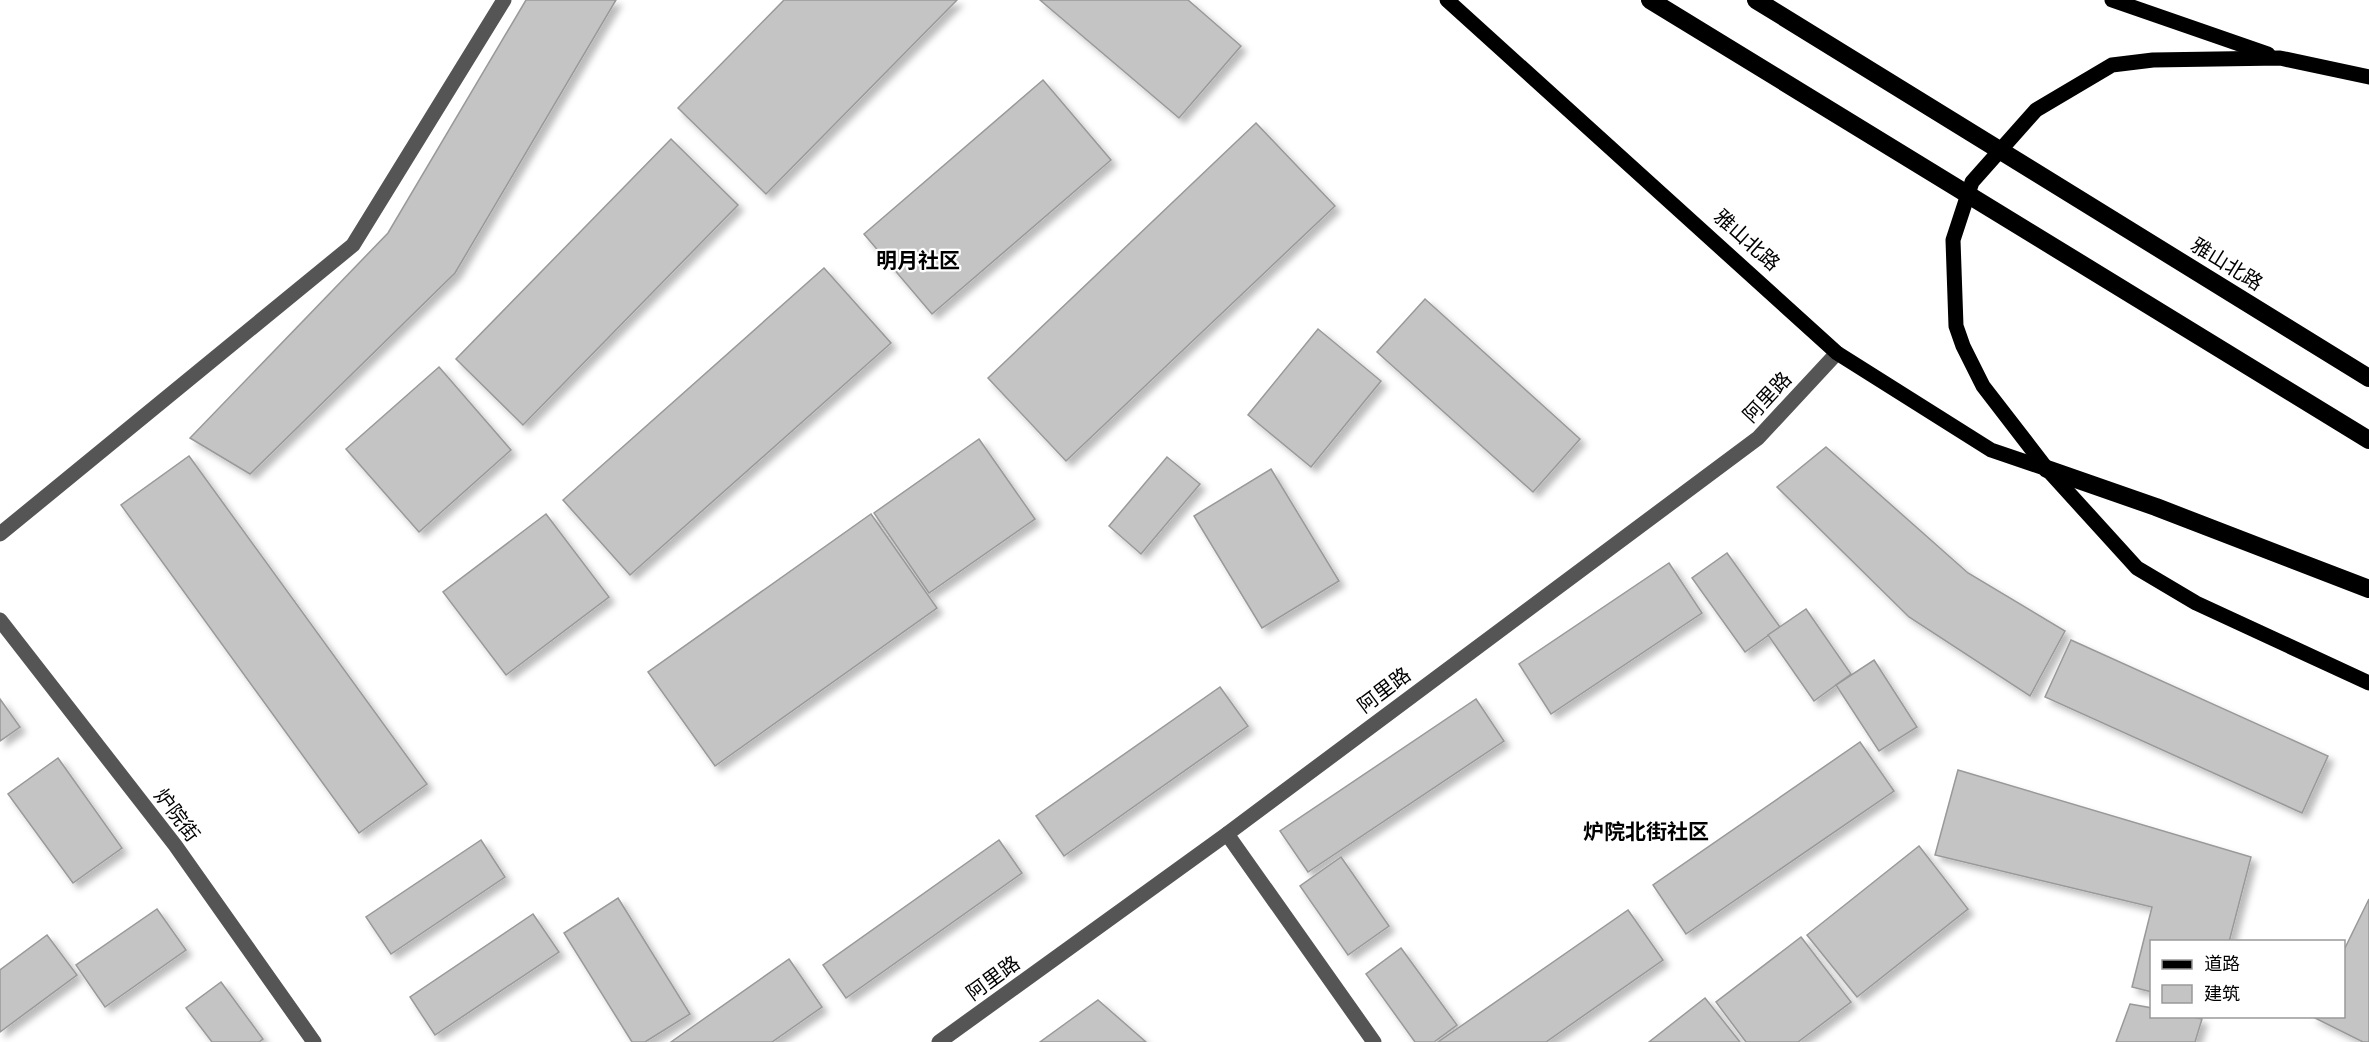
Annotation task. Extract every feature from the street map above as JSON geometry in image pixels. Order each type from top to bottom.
[{"type":"highway","points":[[1650,0],[2369,440]]},
{"type":"highway","name":"雅山北路","points":[[1756,0],[2369,378]]},
{"type":"highway","points":[[2047,469],[2156,507],[2369,589]]},
{"type":"main road","name":"雅山北路","points":[[1447,0],[1838,353],[1991,450],[2047,469]]},
{"type":"main road","points":[[2112,0],[2280,58],[2369,77]]},
{"type":"main road","points":[[2280,58],[2153,60],[2112,65],[2036,111],[1972,182],[1953,240],[1956,326],[1963,346],[1983,386],[2047,469],[2137,568],[2196,603],[2369,683]]},
{"type":"street","points":[[0,534],[353,245],[504,0]]},
{"type":"street","name":"阿里路","points":[[939,1042],[1227,834],[1758,438],[1838,353]]},
{"type":"street","name":"炉院街","points":[[0,620],[175,845],[314,1042]]},
{"type":"street","points":[[1227,834],[1374,1042]]},
{"type":"building","points":[[526,0],[616,0],[455,273],[250,474],[190,438],[388,233]]},
{"type":"building","points":[[784,0],[957,0],[766,194],[678,108]]},
{"type":"building","points":[[1040,0],[1188,0],[1241,46],[1179,118]]},
{"type":"building","points":[[1043,80],[1111,160],[932,314],[864,234]]},
{"type":"building","points":[[1256,123],[1335,206],[1066,461],[988,378]]},
{"type":"building","points":[[671,139],[738,205],[523,425],[456,359]]},
{"type":"building","points":[[824,268],[891,343],[630,575],[563,500]]},
{"type":"building","points":[[1425,299],[1580,439],[1533,492],[1377,352]]},
{"type":"building","points":[[1318,329],[1381,381],[1311,467],[1248,415]]},
{"type":"building","points":[[439,367],[511,450],[419,532],[346,449]]},
{"type":"building","points":[[979,439],[1035,519],[929,593],[874,513]]},
{"type":"building","points":[[1826,447],[1968,573],[2065,631],[2030,696],[1909,617],[1777,487]]},
{"type":"building","points":[[189,456],[427,784],[359,833],[121,505]]},
{"type":"building","points":[[1167,457],[1200,484],[1141,554],[1109,526]]},
{"type":"building","points":[[1271,469],[1339,581],[1262,628],[1194,516]]},
{"type":"building","points":[[546,514],[609,597],[506,675],[443,592]]},
{"type":"building","points":[[871,514],[937,608],[715,766],[648,672]]},
{"type":"building","points":[[1727,553],[1780,627],[1745,652],[1692,578]]},
{"type":"building","points":[[1669,563],[1702,613],[1551,714],[1519,664]]},
{"type":"building","points":[[1806,609],[1851,674],[1814,701],[1768,635]]},
{"type":"building","points":[[2071,640],[2328,756],[2302,813],[2045,697]]},
{"type":"building","points":[[1874,660],[1917,727],[1879,751],[1836,685]]},
{"type":"building","points":[[1220,687],[1248,726],[1064,856],[1036,816]]},
{"type":"building","points":[[0,699],[20,727],[0,741]]},
{"type":"building","points":[[1476,699],[1504,741],[1308,872],[1280,831]]},
{"type":"building","points":[[1860,742],[1894,791],[1686,934],[1653,885]]},
{"type":"building","points":[[58,758],[122,848],[73,883],[8,794]]},
{"type":"building","points":[[1958,770],[2251,857],[2230,940],[2150,940],[2150,992],[2132,987],[2152,907],[1935,855]]},
{"type":"building","points":[[481,840],[505,877],[391,954],[366,917]]},
{"type":"building","points":[[999,840],[1022,873],[846,998],[823,965]]},
{"type":"building","points":[[1919,846],[1968,909],[1857,997],[1807,935]]},
{"type":"building","points":[[1341,857],[1389,926],[1348,955],[1300,886]]},
{"type":"building","points":[[618,898],[690,1014],[645,1042],[632,1042],[564,933]]},
{"type":"building","points":[[2369,899],[2369,1042],[2363,1042],[2315,1018],[2345,1018],[2345,948]]},
{"type":"building","points":[[157,909],[186,950],[105,1007],[76,965]]},
{"type":"building","points":[[1628,910],[1663,960],[1546,1042],[1438,1042]]},
{"type":"building","points":[[533,914],[559,952],[435,1035],[410,997]]},
{"type":"building","points":[[47,935],[77,975],[0,1032],[0,970]]},
{"type":"building","points":[[1801,937],[1851,1002],[1798,1042],[1746,1042],[1716,1002]]},
{"type":"building","points":[[1401,948],[1457,1025],[1434,1042],[1415,1042],[1366,974]]},
{"type":"building","points":[[789,959],[822,1007],[772,1042],[671,1042]]},
{"type":"building","points":[[221,982],[263,1039],[259,1042],[212,1042],[186,1008]]},
{"type":"building","points":[[1705,998],[1740,1042],[1649,1042]]},
{"type":"building","points":[[1098,1000],[1146,1042],[1040,1042]]},
{"type":"building","points":[[2130,1004],[2150,1008],[2150,1018],[2202,1019],[2195,1042],[2116,1042]]},
{"type":"district","name":"明月社区","points":[[918,261]]},
{"type":"district","name":"炉院北街社区","points":[[1646,832]]}]
